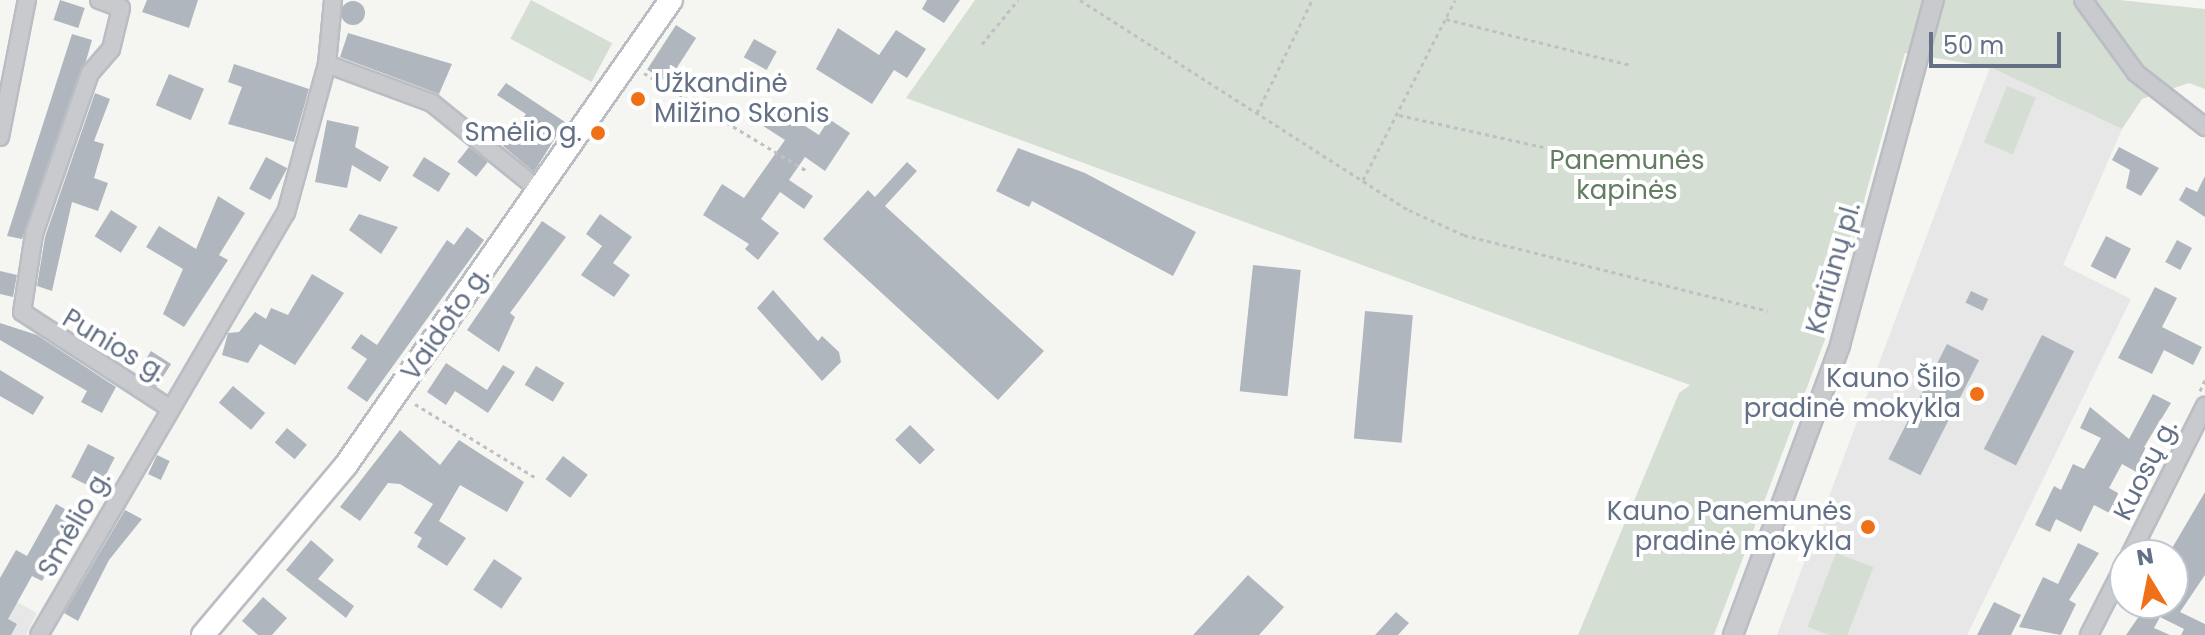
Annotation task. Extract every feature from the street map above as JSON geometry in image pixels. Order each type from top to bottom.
[{"type":"main road","name":"Vaidoto g.","points":[[203,635],[398,394],[671,0]]},
{"type":"street","points":[[0,137],[27,0]]},
{"type":"street","name":"Punios g.","points":[[99,0],[121,8],[34,234],[22,312],[33,325],[169,408]]},
{"type":"street","name":"Smėlio g.","points":[[39,635],[169,408],[286,213],[327,64],[333,0]]},
{"type":"street","name":"Kariūnų pl.","points":[[1733,635],[1840,345],[1934,0]]},
{"type":"street","points":[[2083,0],[2136,73],[2205,127]]},
{"type":"street","points":[[327,64],[432,103],[539,190]]},
{"type":"street","name":"Kuosų g.","points":[[2138,539],[2205,406]]},
{"type":"street","points":[[2089,635],[2109,596]]},
{"type":"path","points":[[982,44],[1018,0]]},
{"type":"path","points":[[1080,0],[1363,180],[1464,235],[1768,311]]},
{"type":"path","points":[[1257,113],[1312,0]]},
{"type":"path","points":[[1363,180],[1399,115],[1455,0]]},
{"type":"path","points":[[1446,19],[1630,65]]},
{"type":"path","points":[[628,64],[809,172]]},
{"type":"path","points":[[1399,115],[1562,151]]},
{"type":"path","points":[[398,394],[538,479]]},
{"type":"shaded area","name":"Kauno Šilo pradinė mokykla","points":[[1990,67],[2122,129],[2063,265],[2131,299],[1967,635],[1777,635]]},
{"type":"shaded area","points":[[0,593],[37,613],[26,635],[0,635]]},
{"type":"green space","points":[[531,0],[612,43],[592,82],[510,39]]},
{"type":"green space","name":"Panemunės kapinės","points":[[975,0],[2119,0],[2205,9],[2205,89],[2189,83],[2142,99],[2122,129],[1990,67],[1905,53],[1827,334],[1714,635],[1578,635],[1679,393],[1690,385],[906,98]]},
{"type":"green space","points":[[2007,86],[2036,98],[2013,154],[1984,143]]},
{"type":"green space","points":[[1836,553],[1873,567],[1847,635],[1829,635],[1808,627]]},
{"type":"building","points":[[60,0],[85,8],[78,28],[54,20]]},
{"type":"building","points":[[147,0],[198,0],[189,28],[142,12]]},
{"type":"building","points":[[927,0],[960,0],[944,23],[922,9]]},
{"type":"building","points":[[353,1],[362,4],[365,13],[362,22],[353,25],[344,22],[341,13],[344,4]]},
{"type":"building","points":[[676,25],[696,38],[667,83],[647,69]]},
{"type":"building","points":[[838,28],[879,55],[896,30],[926,49],[907,78],[894,70],[872,104],[816,69]]},
{"type":"building","points":[[348,33],[452,64],[439,94],[340,57]]},
{"type":"building","points":[[72,34],[92,40],[86,61],[22,239],[7,236]]},
{"type":"building","points":[[754,39],[777,52],[767,70],[744,57]]},
{"type":"building","points":[[234,64],[309,89],[294,142],[228,124],[242,87],[228,82]]},
{"type":"building","points":[[169,74],[204,89],[191,120],[156,105]]},
{"type":"building","points":[[506,83],[565,122],[534,172],[503,146],[526,114],[497,95]]},
{"type":"building","points":[[95,93],[110,99],[94,141],[104,144],[94,178],[108,183],[98,211],[72,202],[52,291],[37,286],[45,237]]},
{"type":"building","points":[[766,101],[819,135],[829,119],[850,133],[825,171],[805,157],[789,180],[813,196],[804,209],[780,192],[761,219],[779,233],[758,260],[745,249],[749,244],[703,215],[722,184],[744,198],[785,140],[754,120]]},
{"type":"building","points":[[327,120],[359,127],[355,147],[389,167],[380,182],[352,165],[347,188],[315,182]]},
{"type":"building","points":[[469,147],[488,162],[476,177],[457,162]]},
{"type":"building","points":[[2119,147],[2159,168],[2141,196],[2126,188],[2130,170],[2112,160]]},
{"type":"building","points":[[1018,148],[1085,173],[1196,232],[1173,276],[1032,201],[1029,207],[996,191]]},
{"type":"building","points":[[266,157],[287,168],[270,200],[249,189]]},
{"type":"building","points":[[424,157],[450,173],[439,192],[412,176]]},
{"type":"building","points":[[907,162],[917,171],[885,206],[1044,351],[998,400],[823,239],[868,190],[875,197]]},
{"type":"building","points":[[2205,176],[2205,217],[2179,200],[2186,187],[2197,192]]},
{"type":"building","points":[[218,196],[245,213],[219,255],[228,260],[184,327],[163,314],[183,269],[146,247],[159,226],[196,249]]},
{"type":"building","points":[[111,210],[137,226],[121,253],[95,236]]},
{"type":"building","points":[[359,214],[398,227],[381,254],[349,230]]},
{"type":"building","points":[[600,214],[632,237],[613,263],[630,275],[614,297],[581,275],[602,246],[586,234]]},
{"type":"building","points":[[542,221],[566,237],[510,313],[515,317],[499,352],[467,330]]},
{"type":"building","points":[[467,227],[484,240],[367,402],[347,388],[367,359],[351,348],[361,334],[377,345],[447,240],[454,245]]},
{"type":"building","points":[[2106,236],[2131,249],[2116,279],[2091,266]]},
{"type":"building","points":[[2177,240],[2192,248],[2180,270],[2165,262]]},
{"type":"building","points":[[1253,265],[1301,270],[1287,396],[1240,391]]},
{"type":"building","points":[[0,271],[17,275],[13,297],[0,294]]},
{"type":"building","points":[[312,274],[344,293],[295,365],[260,344],[248,363],[222,355],[228,333],[239,332],[255,312],[266,319],[271,308],[288,315]]},
{"type":"building","points":[[2155,287],[2177,298],[2162,327],[2202,347],[2193,365],[2164,350],[2152,374],[2118,358]]},
{"type":"building","points":[[773,290],[818,341],[822,336],[839,352],[841,362],[822,381],[757,308]]},
{"type":"building","points":[[1971,291],[1988,299],[1983,311],[1966,303]]},
{"type":"building","points":[[1365,311],[1413,315],[1402,443],[1354,439]]},
{"type":"building","points":[[0,323],[37,335],[116,387],[102,413],[81,402],[87,391],[0,340]]},
{"type":"building","points":[[2042,335],[2074,351],[2016,465],[1984,449]]},
{"type":"building","points":[[1947,344],[1979,360],[1921,475],[1888,459]]},
{"type":"building","points":[[151,351],[171,364],[156,387],[136,374]]},
{"type":"building","points":[[446,363],[487,390],[503,365],[515,372],[488,413],[455,391],[446,405],[427,392]]},
{"type":"building","points":[[536,366],[564,383],[553,402],[525,385]]},
{"type":"building","points":[[0,370],[44,397],[33,415],[0,396]]},
{"type":"building","points":[[233,386],[265,413],[251,430],[219,403]]},
{"type":"building","points":[[2153,394],[2171,403],[2144,447],[2152,452],[2140,474],[2122,464],[2109,488],[2127,498],[2117,517],[2094,505],[2081,532],[2056,519],[2050,532],[2035,525],[2054,486],[2061,490],[2073,464],[2084,469],[2101,438],[2080,428],[2090,407],[2129,439]]},
{"type":"building","points":[[910,425],[935,450],[920,465],[895,440]]},
{"type":"building","points":[[287,428],[307,445],[295,459],[275,443]]},
{"type":"building","points":[[400,430],[440,465],[459,440],[524,482],[507,512],[460,485],[439,521],[466,538],[447,566],[417,547],[422,538],[414,533],[433,504],[400,484],[388,483],[360,521],[340,507]]},
{"type":"building","points":[[88,444],[115,458],[98,491],[71,477]]},
{"type":"building","points":[[157,455],[170,461],[161,480],[148,474]]},
{"type":"building","points":[[563,456],[588,475],[570,498],[546,479]]},
{"type":"building","points":[[2205,492],[2205,575],[2189,599],[2189,539],[2177,539]]},
{"type":"building","points":[[56,504],[81,518],[42,581],[32,576],[8,619],[17,624],[11,635],[0,635],[0,578],[16,550],[27,556]]},
{"type":"building","points":[[125,510],[142,519],[109,560],[78,621],[64,613]]},
{"type":"building","points":[[311,540],[334,560],[318,579],[354,606],[346,618],[286,570]]},
{"type":"building","points":[[2078,543],[2099,553],[2069,600],[2076,604],[2061,635],[2019,627],[2043,577],[2058,584]]},
{"type":"building","points":[[494,559],[522,578],[501,609],[473,590]]},
{"type":"building","points":[[1248,575],[1284,607],[1259,635],[1193,635]]},
{"type":"building","points":[[263,597],[287,618],[272,635],[258,635],[242,621]]},
{"type":"building","points":[[1994,602],[2021,615],[2011,635],[1977,635]]},
{"type":"building","points":[[1396,612],[1409,623],[1398,635],[1375,635]]},
{"type":"building","points":[[2189,616],[2205,624],[2205,635],[2181,635],[2184,629],[2164,619],[2189,619]]},
{"type":"building","points":[[2137,619],[2159,619],[2154,628],[2170,635],[2126,635]]},
{"type":"place","name":"Užkandinė Milžino Skonis","points":[[638,99]]},
{"type":"place","name":"Smėlio g.","points":[[598,133]]},
{"type":"place","name":"Kauno Šilo pradinė mokykla","points":[[1977,394]]},
{"type":"place","name":"Kauno Panemunės pradinė mokykla","points":[[1868,527]]}]
